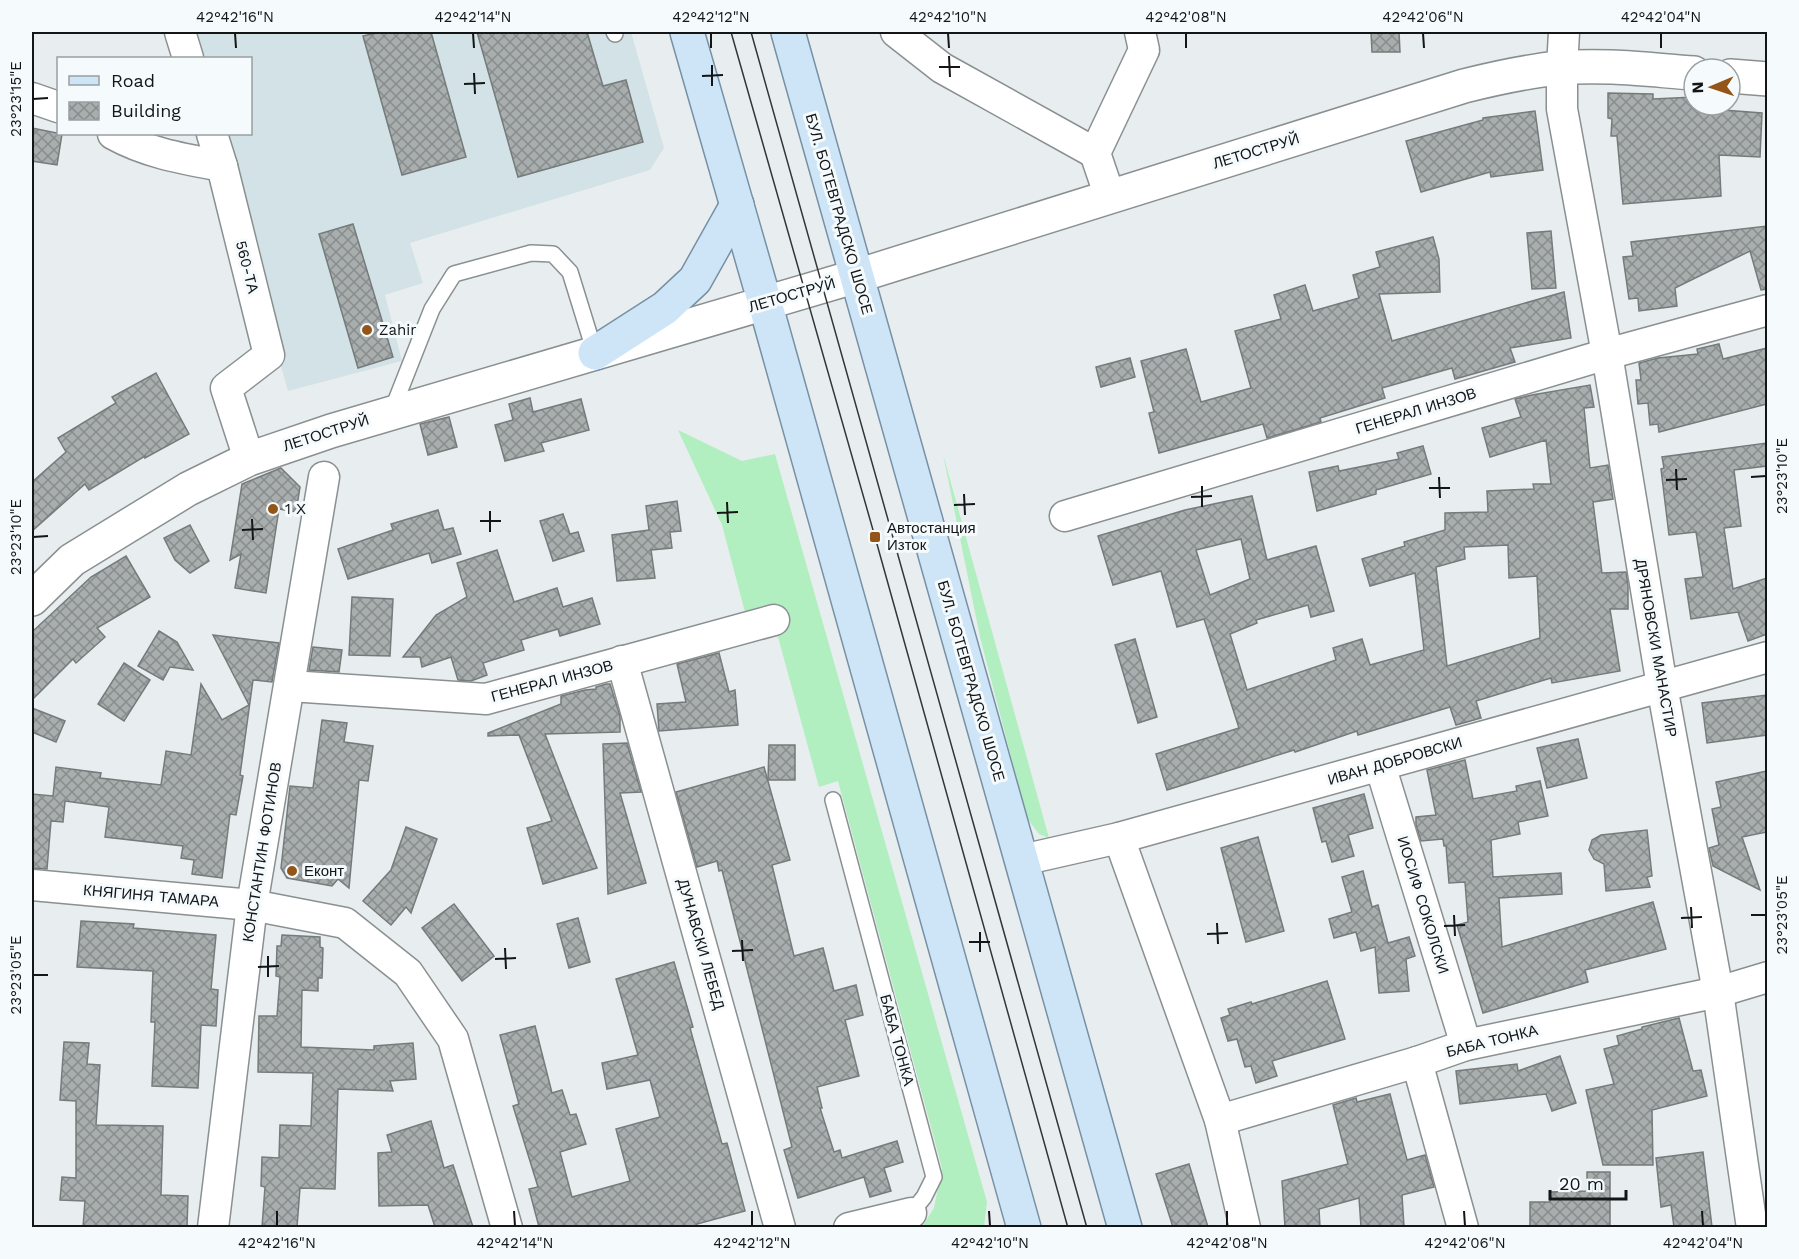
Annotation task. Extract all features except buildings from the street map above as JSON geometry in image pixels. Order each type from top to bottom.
[{"type":"main road","points":[[687,32],[1024,1227]]},
{"type":"main road","name":"БУЛ. БОТЕВГРАДСКО ШОСЕ","points":[[788,32],[1125,1227]]},
{"type":"main road","points":[[595,353],[665,308],[695,280],[737,205]]},
{"type":"street","points":[[180,32],[188,57]]},
{"type":"street","points":[[896,32],[942,68],[1095,153],[1110,197]]},
{"type":"street","points":[[1095,153],[1144,50],[1140,32]]},
{"type":"street","name":"ДРЯНОВСКИ МАНАСТИР","points":[[1563,32],[1562,109],[1607,354],[1662,686],[1718,992],[1752,1227]]},
{"type":"street","name":"ЛЕТОСТРУЙ","points":[[32,599],[72,560],[188,489],[249,459],[331,431],[857,276],[1464,86],[1509,75],[1562,68],[1616,67],[1682,73]]},
{"type":"street","points":[[1742,77],[1767,79]]},
{"type":"street","points":[[32,98],[57,107]]},
{"type":"street","points":[[115,135],[133,145],[172,157],[222,166],[212,135]]},
{"type":"street","name":"560-ТА","points":[[222,166],[269,355],[226,388],[249,459]]},
{"type":"street","name":"ГЕНЕРАЛ ИНЗОВ","points":[[1065,516],[1607,354],[1767,309]]},
{"type":"street","name":"КОНСТАНТИН ФОТИНОВ","points":[[213,1227],[252,905],[324,477]]},
{"type":"street","name":"ГЕНЕРАЛ ИНЗОВ","points":[[290,686],[486,699],[774,620]]},
{"type":"street","name":"ИВАН ДОБРОВСКИ","points":[[1022,860],[1119,838],[1767,657]]},
{"type":"street","name":"ДУНАВСКИ ЛЕБЕД","points":[[622,661],[780,1227]]},
{"type":"street","name":"ИОСИФ СОКОЛСКИ","points":[[1380,765],[1466,1045]]},
{"type":"street","points":[[1119,838],[1220,1120],[1245,1227]]},
{"type":"street","name":"КНЯГИНЯ ТАМАРА","points":[[32,885],[252,905],[345,923],[408,973],[453,1039],[507,1227]]},
{"type":"street","name":"БАБА ТОНКА","points":[[1220,1120],[1417,1062],[1466,1045],[1718,992],[1767,977]]},
{"type":"street","points":[[1417,1062],[1463,1227]]},
{"type":"street","name":"БАБА ТОНКА","points":[[849,1227],[911,1213]]},
{"type":"lane","points":[[391,413],[432,309],[454,274],[531,252],[553,254],[570,272],[595,353]]},
{"type":"lane","name":"БАБА ТОНКА","points":[[833,800],[934,1177],[924,1197],[911,1213]]},
{"type":"shaded area","points":[[185,32],[631,32],[664,148],[650,170],[410,243],[423,283],[385,295],[402,361],[288,391],[215,135],[252,135],[252,57],[193,57]]},
{"type":"green space","points":[[678,430],[742,461],[775,454],[987,1202],[984,1227],[922,1227],[934,1208],[942,1168],[838,781],[819,787],[769,604],[745,612],[722,525]]},
{"type":"green space","points":[[943,454],[1049,838],[1039,834],[1027,818],[980,637]]},
{"type":"tram line","points":[[731,32],[1068,1228]]},
{"type":"tram line","points":[[751,32],[1087,1228]]},
{"type":"place","name":"Zahir","points":[[367,330]]},
{"type":"place","name":"1 Х","points":[[273,509]]},
{"type":"place","name":"Автостанция Изток","points":[[875,537]]},
{"type":"place","name":"Еконт","points":[[292,871]]}]
